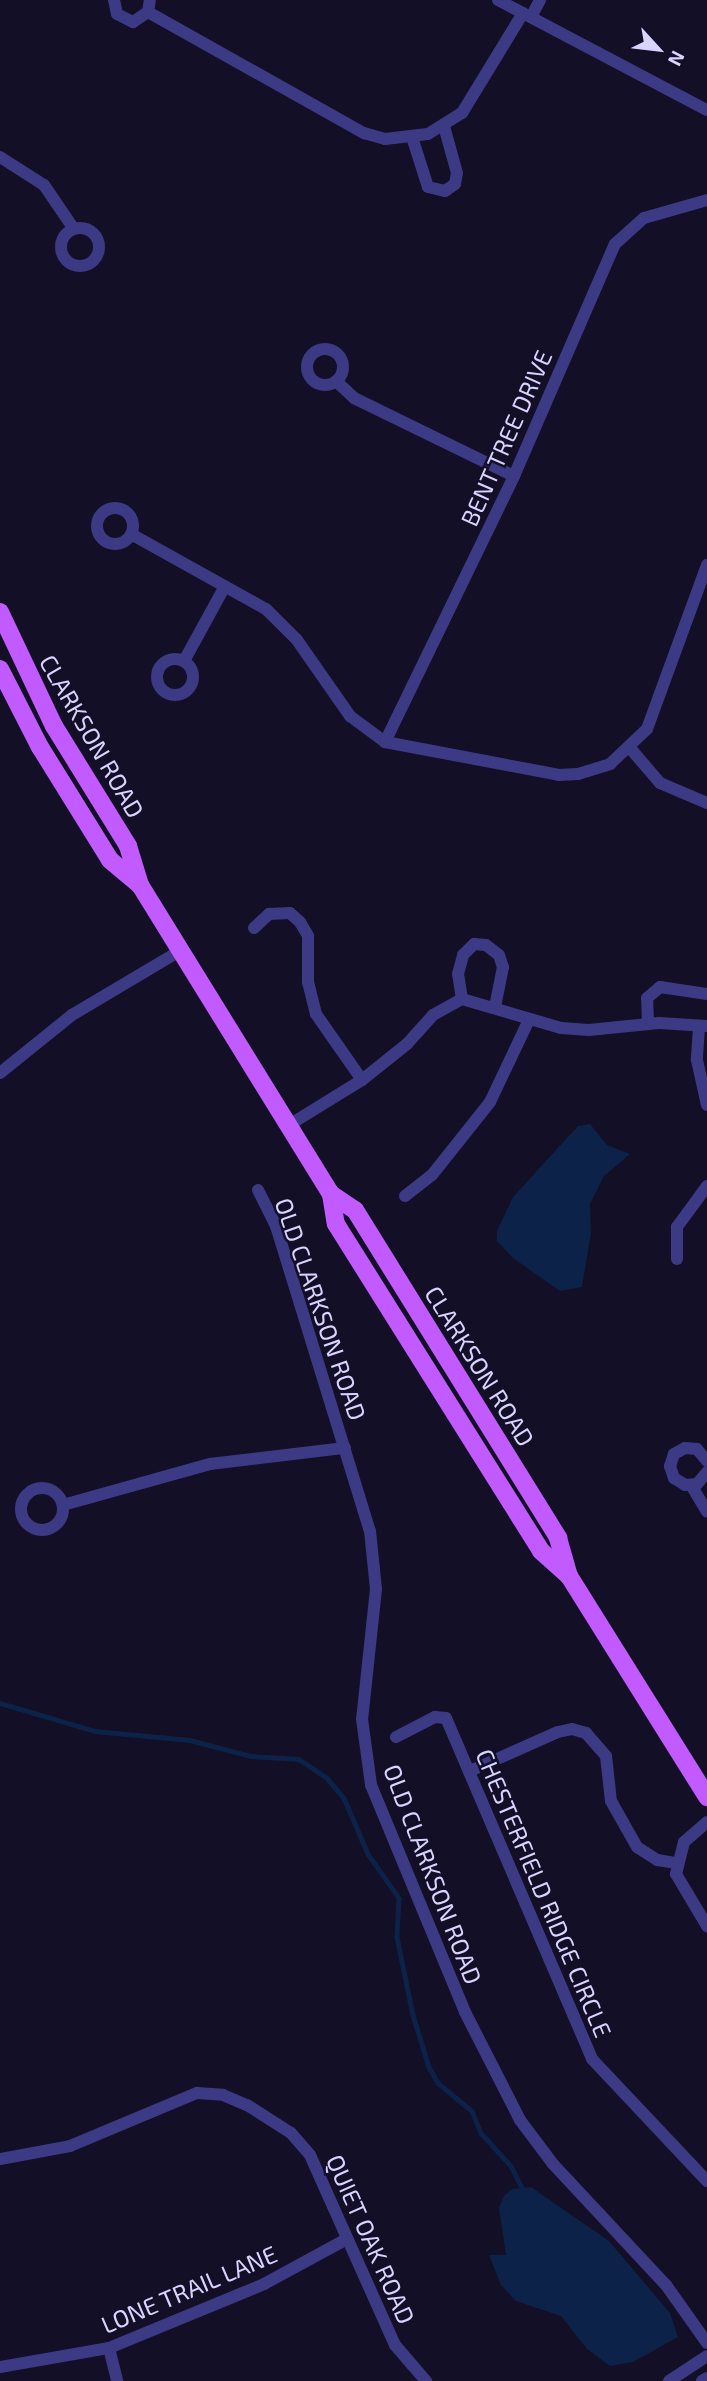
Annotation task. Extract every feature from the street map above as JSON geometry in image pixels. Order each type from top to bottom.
[{"type":"main road","name":"CLARKSON ROAD","points":[[0,612],[48,715],[128,846],[140,885],[331,1194],[355,1210],[558,1538],[569,1576],[707,1797]]},
{"type":"main road","name":"CLARKSON ROAD","points":[[0,669],[40,747],[110,860],[140,885]]},
{"type":"street","points":[[114,0],[117,14],[127,21],[139,20],[149,6],[364,133],[385,139],[412,137],[444,126],[476,96],[521,9],[540,0]]},
{"type":"street","points":[[498,0],[521,9],[707,110]]},
{"type":"street","points":[[412,137],[428,187],[445,191],[455,184],[457,173],[444,126]]},
{"type":"street","points":[[0,157],[44,185],[74,229]]},
{"type":"street","name":"BENT TREE DRIVE","points":[[385,742],[514,476],[615,244],[644,218],[707,200]]},
{"type":"street","points":[[336,381],[354,398],[514,476]]},
{"type":"street","points":[[131,534],[266,609],[282,624],[350,716],[385,742],[559,775],[610,764],[630,748],[647,729],[660,702],[707,565]]},
{"type":"street","points":[[184,661],[225,586]]},
{"type":"street","points":[[630,748],[660,783],[707,803]]},
{"type":"street","points":[[254,928],[270,914],[290,913],[300,922],[308,936],[308,982],[316,1014],[362,1080]]},
{"type":"street","points":[[462,999],[458,974],[463,955],[474,944],[486,945],[499,955],[503,967],[495,1007]]},
{"type":"street","points":[[0,1073],[72,1015],[180,951]]},
{"type":"street","points":[[648,1024],[647,999],[660,987],[707,994]]},
{"type":"street","points":[[289,1125],[362,1080],[407,1044],[433,1015],[462,999],[495,1007],[529,1020],[589,1030],[648,1024],[703,1027],[697,1060],[707,1105]]},
{"type":"street","points":[[405,1196],[432,1175],[490,1101],[529,1020]]},
{"type":"street","points":[[677,1259],[675,1232],[707,1186]]},
{"type":"street","name":"OLD CLARKSON ROAD","points":[[258,1190],[276,1226],[345,1448],[365,1503],[374,1560],[373,1625],[362,1719],[371,1785],[465,2012],[520,2120],[553,2164],[666,2285],[707,2343]]},
{"type":"street","points":[[707,1461],[691,1447],[674,1454],[671,1472],[679,1482],[691,1485],[707,1512]]},
{"type":"street","points":[[63,1505],[210,1464],[345,1448]]},
{"type":"street","points":[[691,1485],[707,1472]]},
{"type":"street","name":"CHESTERFIELD RIDGE CIRCLE","points":[[396,1737],[435,1717],[446,1718],[592,2059],[707,2181]]},
{"type":"street","points":[[470,1771],[558,1732],[572,1729],[586,1733],[606,1756],[611,1801],[637,1847],[657,1860],[677,1863]]},
{"type":"street","points":[[707,1822],[684,1842],[677,1863],[681,1886],[707,1926]]},
{"type":"street","name":"QUIET OAK ROAD","points":[[0,2159],[70,2146],[197,2093],[223,2095],[272,2119],[310,2155],[395,2345],[426,2381]]},
{"type":"street","name":"LONE TRAIL LANE","points":[[0,2367],[109,2348],[264,2284],[347,2239]]},
{"type":"street","points":[[109,2348],[117,2381]]},
{"type":"street","points":[[669,2381],[707,2356]]},
{"type":"street","points":[[702,2381],[707,2378]]},
{"type":"water","points":[[590,1124],[607,1145],[630,1154],[604,1176],[590,1204],[591,1233],[582,1287],[560,1291],[513,1258],[497,1241],[497,1231],[513,1197],[578,1126]]},
{"type":"water","points":[[531,2187],[609,2241],[670,2313],[678,2337],[633,2362],[610,2366],[587,2349],[561,2316],[516,2301],[501,2285],[489,2255],[506,2255],[499,2208],[504,2196],[512,2189]]},
{"type":"waterway","points":[[0,1703],[95,1731],[190,1740],[251,1756],[299,1759],[327,1778],[344,1798],[368,1854],[399,1898],[397,1937],[413,2015],[429,2067],[438,2083],[472,2111],[481,2133],[511,2166],[524,2192]]}]
